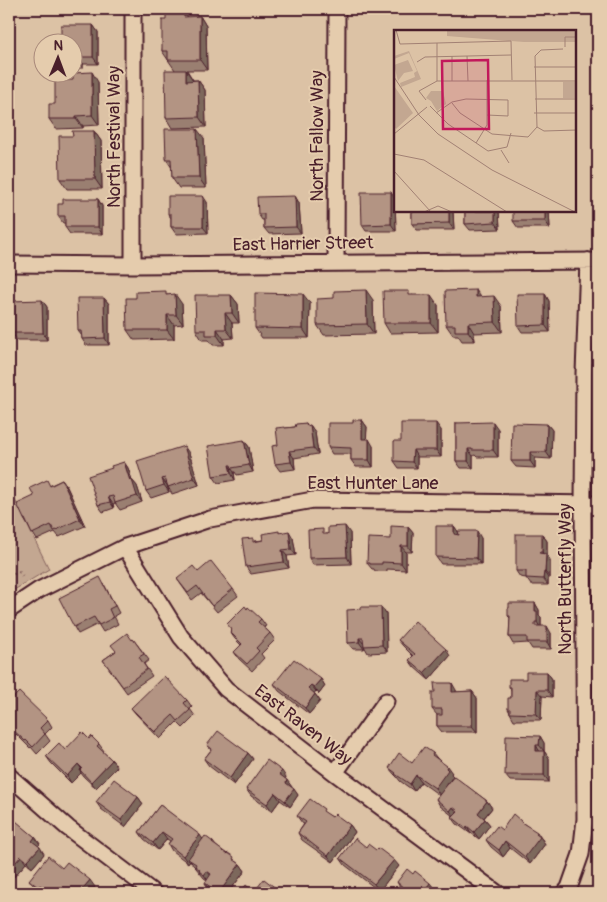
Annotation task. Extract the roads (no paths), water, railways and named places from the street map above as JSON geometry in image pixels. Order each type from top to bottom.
[{"type":"street","name":"North Festival Way","points":[[133,9],[133,265]]},
{"type":"street","name":"North Fallow Way","points":[[336,9],[336,262]]},
{"type":"street","name":"East Harrier Street","points":[[9,264],[133,265],[593,261]]},
{"type":"street","name":"North Butterfly Way","points":[[565,893],[569,888],[581,854],[592,726],[583,503],[584,373],[593,261]]},
{"type":"street","name":"East Hunter Lane","points":[[9,610],[40,590],[125,547],[210,519],[313,500],[598,504]]},
{"type":"street","name":"East Raven Way","points":[[125,547],[181,638],[226,689],[335,774],[497,893]]},
{"type":"street","points":[[335,774],[386,701]]},
{"type":"street","points":[[9,776],[68,828],[154,893]]}]
